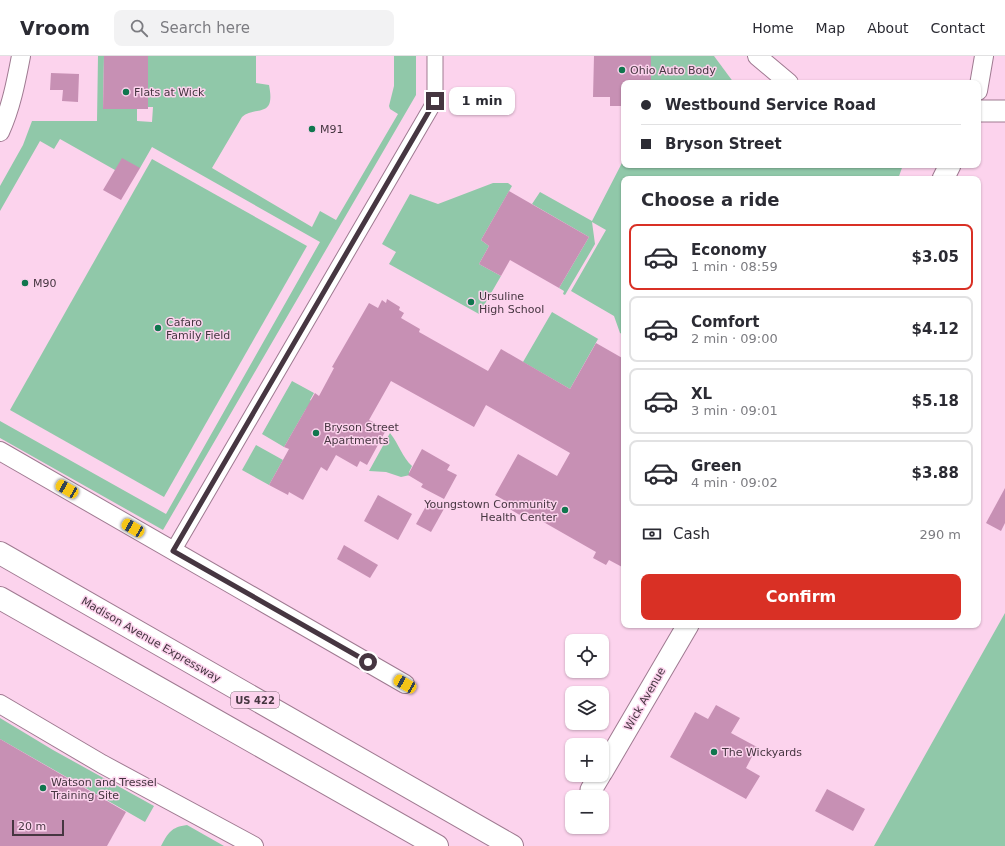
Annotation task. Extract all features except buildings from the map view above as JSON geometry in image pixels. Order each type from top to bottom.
[{"type":"highway","name":"Madison Avenue Expressway","points":[[0,553],[512,846]]},
{"type":"highway","points":[[0,598],[437,846]]},
{"type":"main road","points":[[981,111],[1005,111]]},
{"type":"main road","name":"Wick Avenue","points":[[609,760],[686,628]]},
{"type":"street","points":[[0,132],[7,116],[21,56]]},
{"type":"street","points":[[173,551],[435,101],[435,56]]},
{"type":"street","points":[[757,56],[785,80]]},
{"type":"street","points":[[980,80],[984,56]]},
{"type":"street","points":[[0,451],[405,684]]},
{"type":"street","points":[[0,704],[102,764],[254,846]]},
{"type":"green space","points":[[98,56],[104,56],[103,109],[137,109],[137,121],[152,122],[153,107],[148,107],[148,56],[256,56],[256,83],[269,85],[270,103],[263,110],[247,114],[242,117],[212,168],[312,227],[320,211],[336,220],[398,114],[390,109],[389,106],[394,86],[394,56],[416,56],[416,95],[163,530],[0,438],[0,421],[166,514],[320,242],[152,147],[140,168],[115,170],[60,139],[54,149],[40,141],[0,211],[0,186],[23,145],[32,121],[97,121]]},
{"type":"green space","points":[[651,56],[714,56],[732,80],[651,80]]},
{"type":"green space","name":"Cafaro Family Field","points":[[152,159],[307,246],[164,497],[10,410]]},
{"type":"green space","points":[[621,165],[621,168],[902,168],[899,176],[621,176],[621,334],[614,316],[571,291],[606,230],[592,222],[595,244],[565,295],[563,294],[564,291],[559,288],[589,237],[532,204],[540,192],[592,221]]},
{"type":"green space","points":[[493,183],[508,183],[512,186],[481,240],[489,246],[479,264],[501,276],[479,314],[389,264],[396,252],[382,244],[410,194],[438,204]]},
{"type":"green space","points":[[552,312],[600,340],[598,339],[570,389],[523,362]]},
{"type":"green space","points":[[292,381],[314,393],[310,400],[313,402],[306,409],[284,447],[262,434]]},
{"type":"green space","points":[[390,433],[412,466],[409,472],[410,475],[401,477],[386,472],[369,471]]},
{"type":"green space","points":[[256,445],[283,460],[269,485],[242,470]]},
{"type":"green space","points":[[1005,613],[1005,846],[874,846]]},
{"type":"green space","points":[[0,718],[53,750],[154,806],[145,822],[0,739]]},
{"type":"green space","points":[[187,825],[224,846],[161,846],[171,831],[177,827]]},
{"type":"place","name":"Ohio Auto Body","points":[[622,70]]},
{"type":"place","name":"Flats at Wick","points":[[126,92]]},
{"type":"place","name":"M91","points":[[312,129]]},
{"type":"place","name":"M90","points":[[25,283]]},
{"type":"place","name":"Ursuline High School","points":[[471,302]]},
{"type":"place","name":"Cafaro Family Field","points":[[158,328]]},
{"type":"place","name":"Bryson Street Apartments","points":[[316,433]]},
{"type":"place","name":"Youngstown Community Health Center","points":[[565,510]]},
{"type":"place","name":"The Wickyards","points":[[714,752]]},
{"type":"place","name":"Watson and Tressel Training Site","points":[[43,788]]},
{"type":"route","points":[[368,662],[173,551],[435,101]]}]
